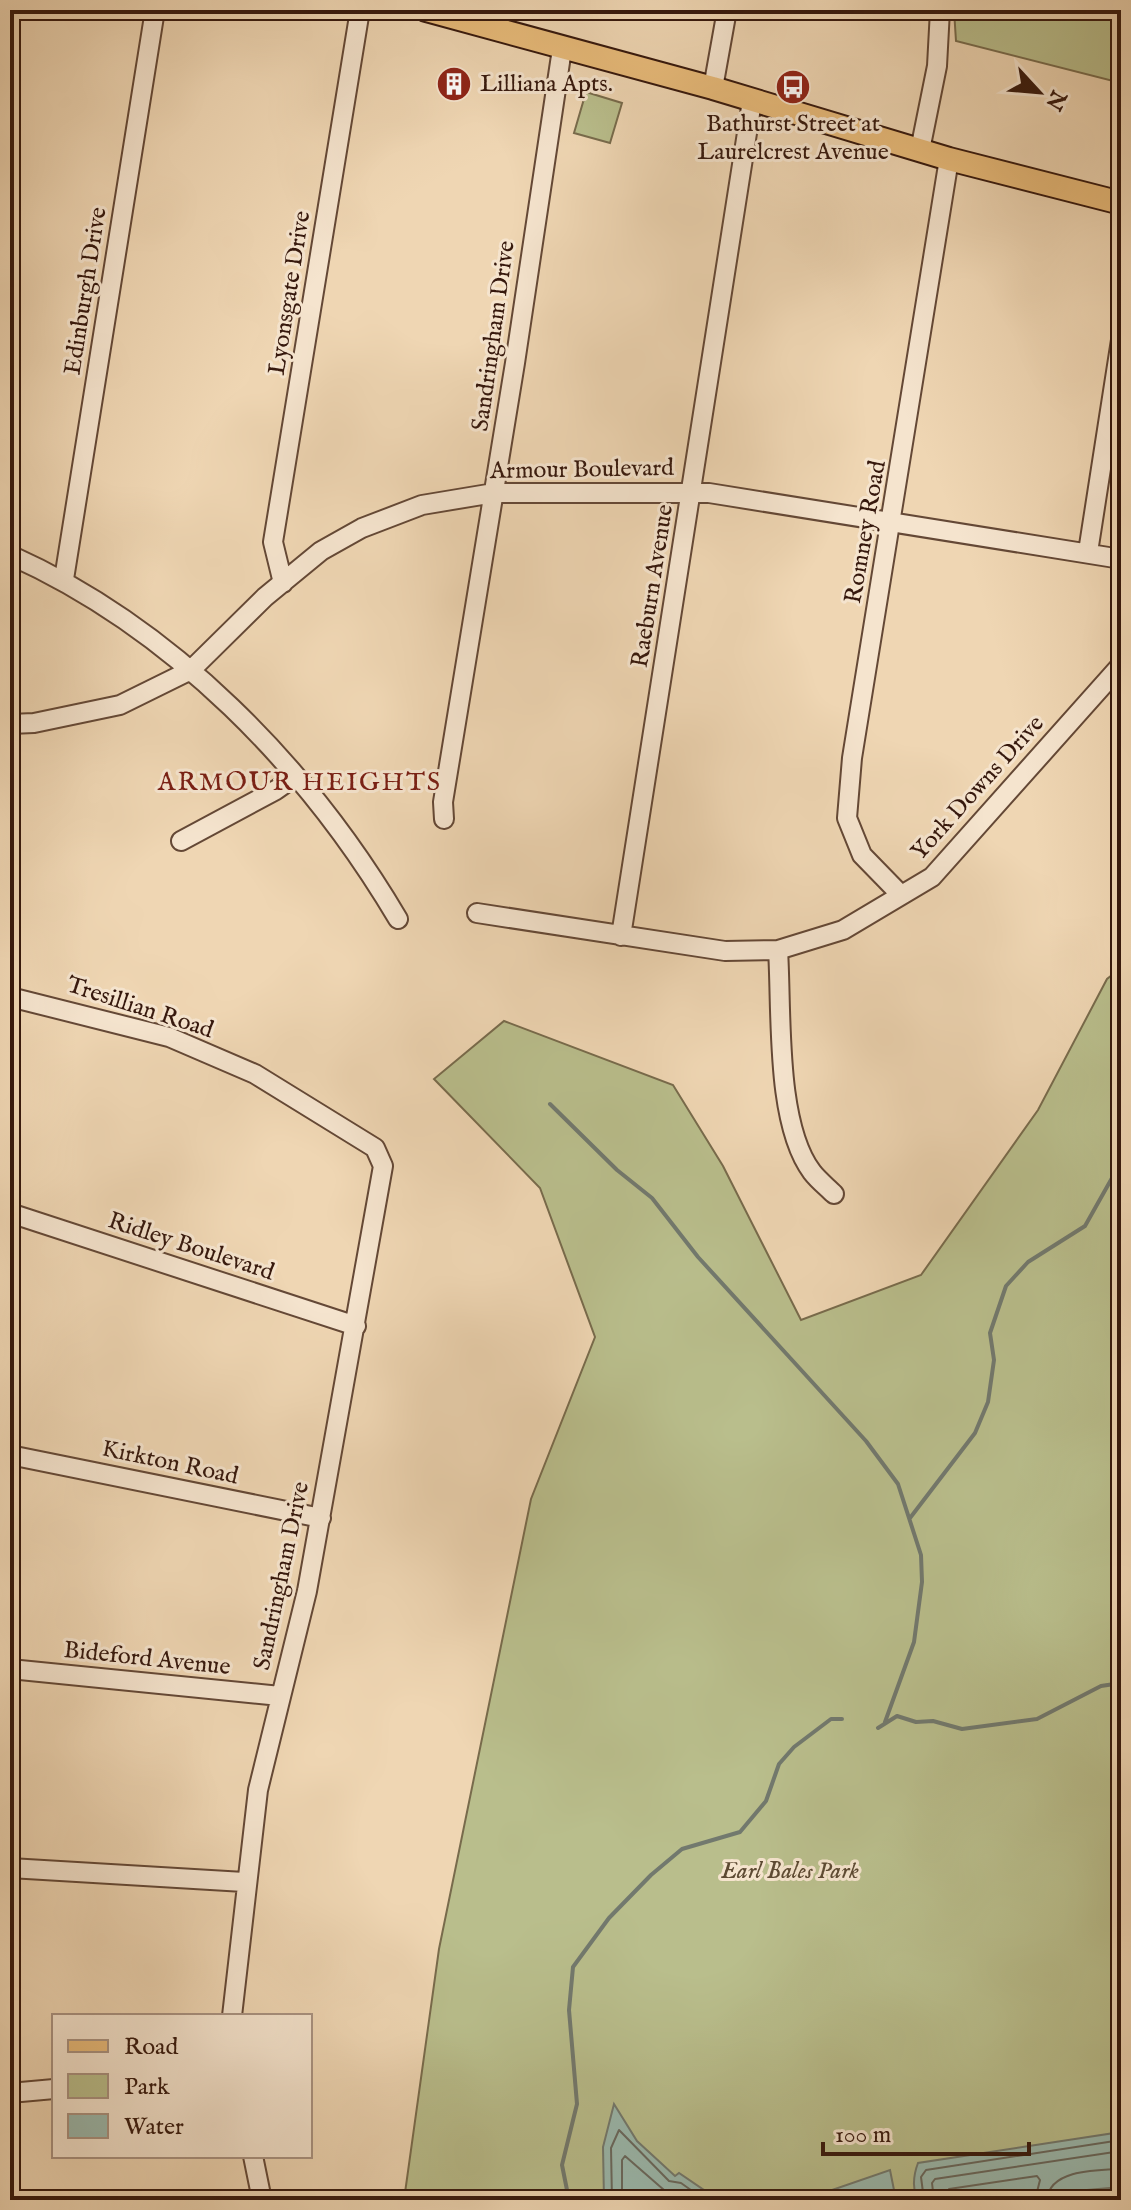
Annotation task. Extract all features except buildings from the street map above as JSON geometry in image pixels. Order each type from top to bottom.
[{"type":"main road","points":[[426,10],[713,88],[949,159],[1121,203]]},
{"type":"street","name":"Edinburgh Drive","points":[[64,579],[155,10]]},
{"type":"street","name":"Lyonsgate Drive","points":[[283,583],[273,542],[360,10]]},
{"type":"street","points":[[713,88],[727,10]]},
{"type":"street","points":[[920,150],[937,66],[940,10]]},
{"type":"street","name":"Sandringham Drive","points":[[444,819],[443,802],[562,49]]},
{"type":"street","name":"Raeburn Avenue","points":[[621,936],[693,493],[752,101]]},
{"type":"street","name":"Romney Road","points":[[901,895],[862,855],[847,818],[852,758],[893,520],[949,159]]},
{"type":"street","points":[[1088,552],[1121,340]]},
{"type":"street","name":"Armour Boulevard","points":[[10,724],[120,705],[191,670],[321,551],[362,528],[422,505],[494,493],[693,493],[893,520],[1121,559]]},
{"type":"street","points":[[10,555],[64,579],[191,670],[296,776],[367,866],[398,919]]},
{"type":"street","name":"York Downs Drive","points":[[477,913],[725,951],[778,950],[843,930],[932,877],[1121,665]]},
{"type":"street","points":[[181,841],[296,776]]},
{"type":"street","points":[[778,950],[787,1106],[794,1136],[812,1172],[834,1194]]},
{"type":"street","name":"Tresillian Road","points":[[10,997],[169,1037],[255,1074],[375,1148]]},
{"type":"street","name":"Sandringham Drive","points":[[232,2014],[244,1882],[258,1790],[307,1591],[356,1326],[383,1166],[375,1148]]},
{"type":"street","name":"Ridley Boulevard","points":[[10,1213],[356,1326]]},
{"type":"street","name":"Kirkton Road","points":[[10,1455],[321,1518]]},
{"type":"street","name":"Bideford Avenue","points":[[10,1669],[280,1696]]},
{"type":"street","points":[[10,1868],[244,1882]]},
{"type":"street","points":[[10,2093],[52,2089]]},
{"type":"street","points":[[253,2158],[262,2200]]},
{"type":"green space","points":[[954,10],[1121,10],[1121,83],[956,41]]},
{"type":"green space","points":[[586,92],[622,103],[610,143],[574,133]]},
{"type":"green space","name":"Earl Bales Park","points":[[1121,968],[1121,2200],[404,2200],[439,1949],[531,1499],[595,1337],[540,1188],[434,1079],[504,1021],[673,1085],[723,1166],[801,1320],[921,1275],[1038,1110],[1107,979]]},
{"type":"water","points":[[614,2104],[637,2141],[675,2176],[679,2173],[710,2194],[726,2200],[604,2200],[603,2147]]},
{"type":"water","points":[[1121,2132],[1121,2187],[1087,2190],[1054,2200],[917,2200],[915,2195],[918,2163]]},
{"type":"water","points":[[890,2170],[896,2200],[803,2200]]},
{"type":"waterway","points":[[550,1104],[617,1170],[652,1198],[698,1257],[866,1441],[898,1484],[921,1555],[922,1582],[914,1642],[885,1722]]},
{"type":"waterway","points":[[910,1518],[975,1433],[988,1402],[994,1360],[990,1333],[1006,1286],[1028,1262],[1085,1226],[1121,1162]]},
{"type":"waterway","points":[[878,1728],[897,1716],[962,1729],[1037,1719],[1101,1686],[1121,1683]]},
{"type":"waterway","points":[[569,2200],[562,2165],[577,2104],[569,2010],[573,1967],[609,1918],[651,1875],[682,1849],[740,1832],[766,1801],[779,1764],[794,1747],[831,1719],[842,1719]]},
{"type":"place","name":"Lilliana Apts.","points":[[454,84]]},
{"type":"place","name":"Bathurst Street at Laurelcrest Avenue","points":[[793,87]]},
{"type":"district","name":"ARMOUR HEIGHTS","points":[[300,782]]}]
